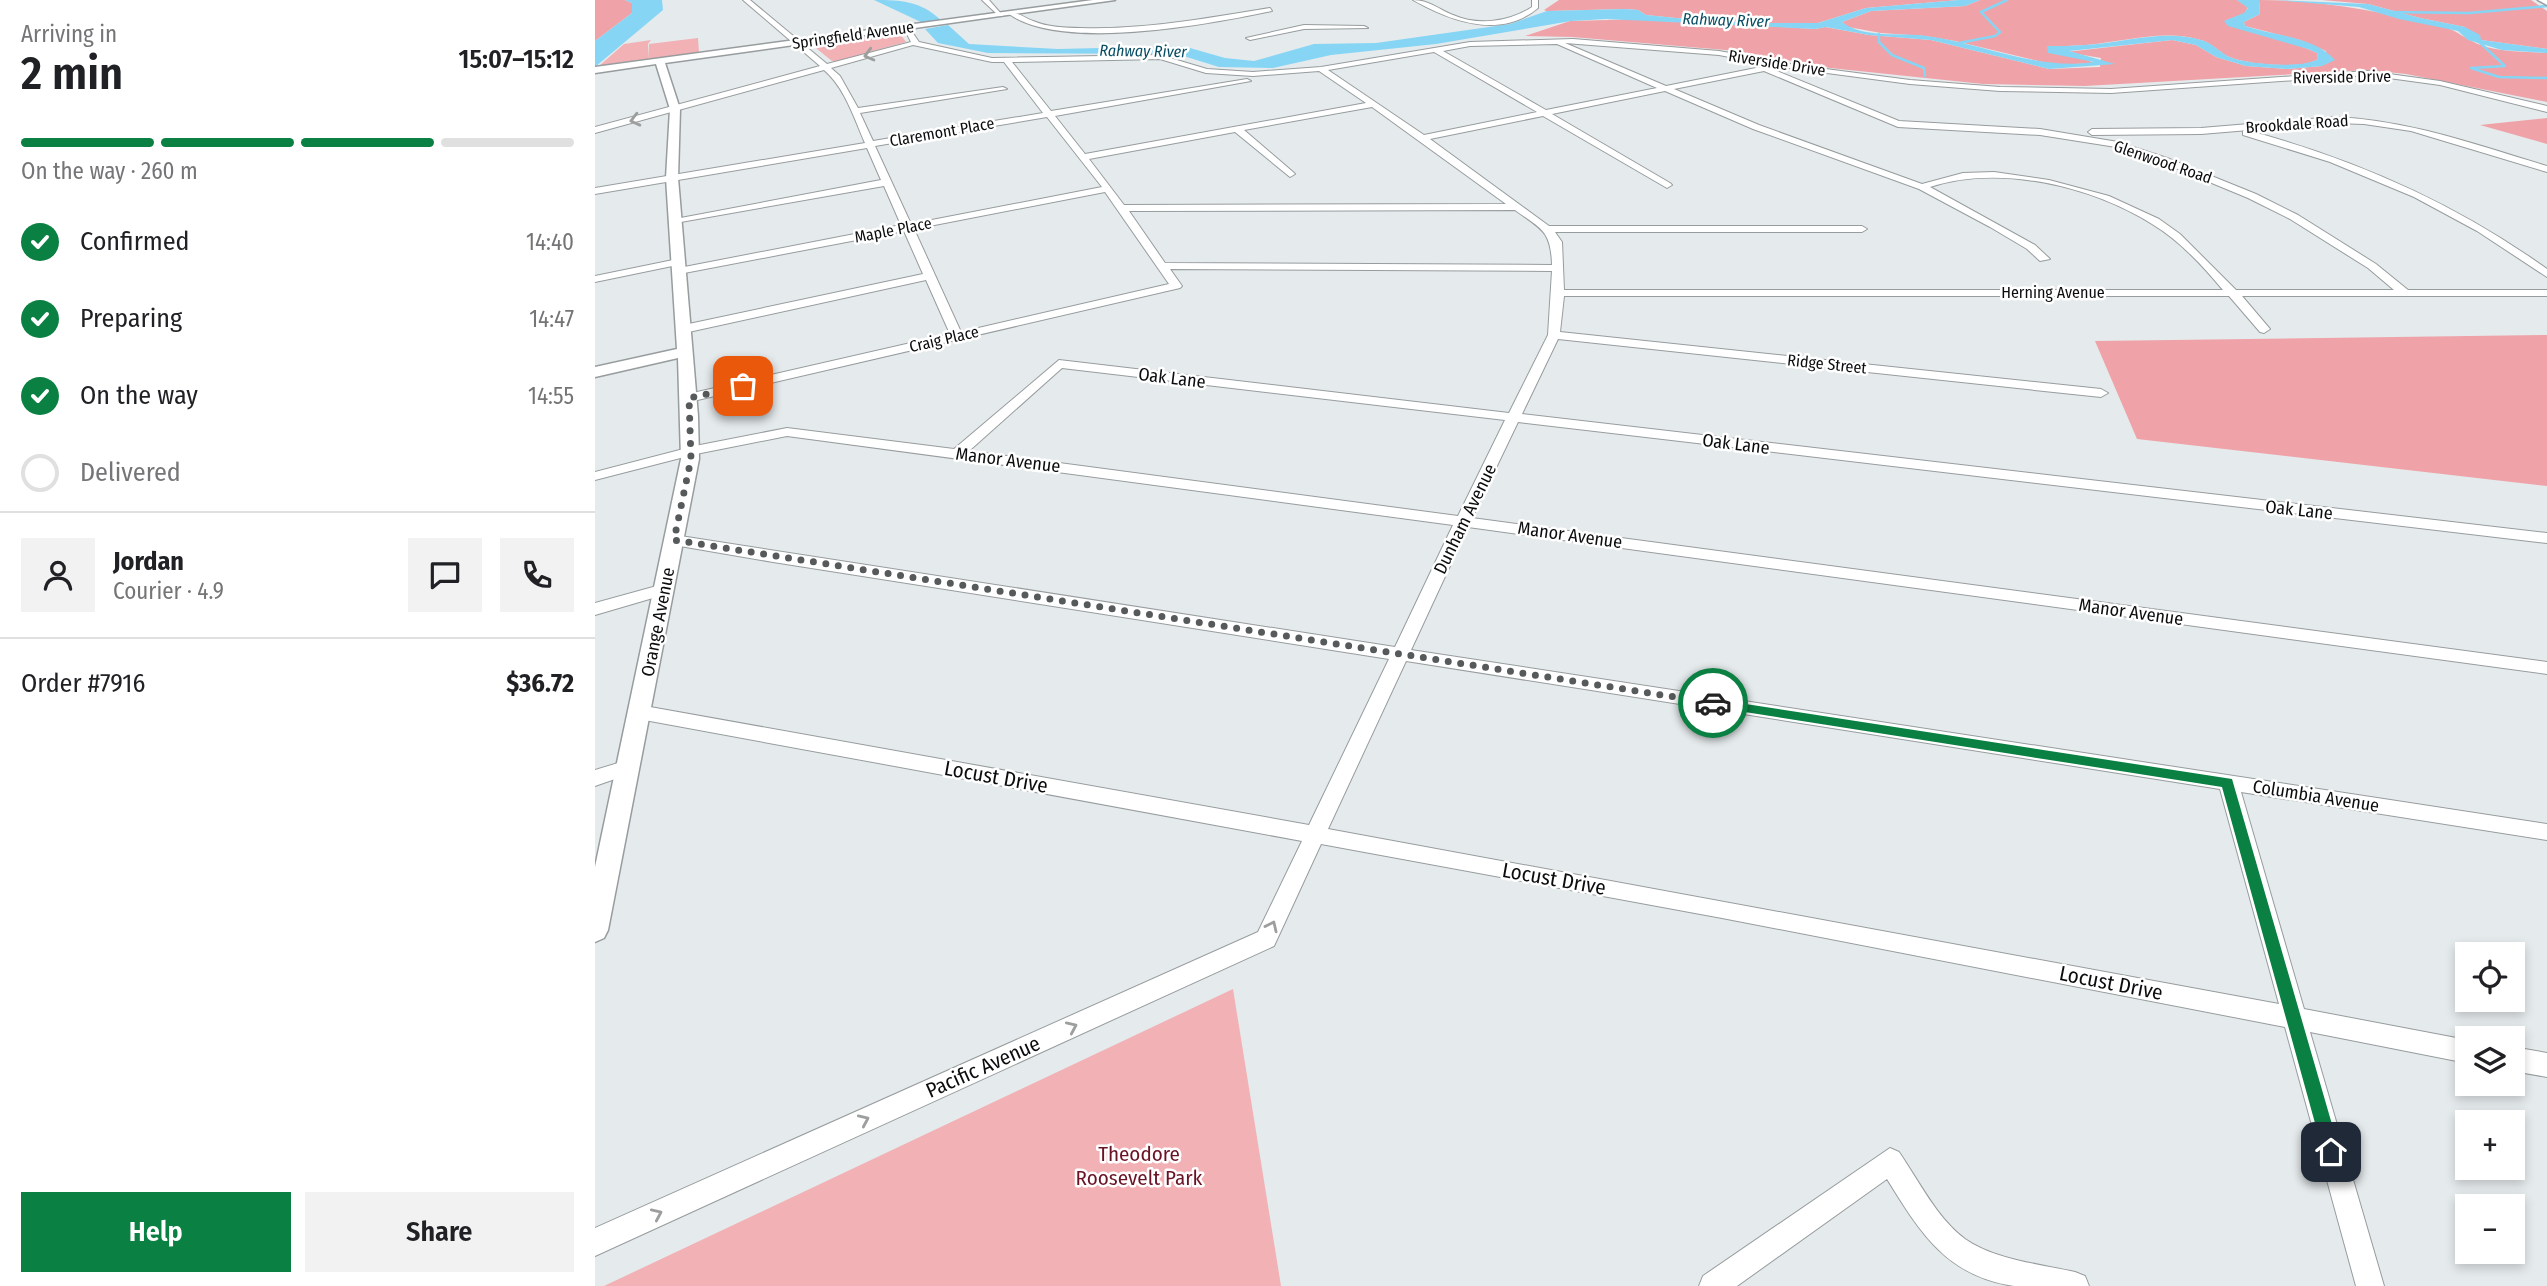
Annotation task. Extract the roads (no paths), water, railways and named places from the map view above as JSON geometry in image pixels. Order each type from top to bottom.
[{"type":"street","points":[[746,0],[836,76],[855,111],[957,336]]},
{"type":"street","points":[[985,0],[1001,16]]},
{"type":"street","name":"Springfield Avenue","points":[[597,70],[1111,0]]},
{"type":"street","points":[[1416,0],[1457,20],[1480,23],[1500,21],[1527,13],[1535,8],[1535,0]]},
{"type":"street","points":[[1262,5],[1282,16]]},
{"type":"street","points":[[1012,14],[1040,25],[1100,30],[1165,27],[1270,10]]},
{"type":"street","points":[[1293,22],[1304,27]]},
{"type":"street","points":[[1250,38],[1304,27],[1364,28]]},
{"type":"street","points":[[595,130],[914,43],[908,28]]},
{"type":"street","points":[[1553,40],[1756,127],[1922,187],[1994,225],[2031,247],[2044,259]]},
{"type":"street","name":"Riverside Drive","points":[[914,43],[978,58],[1007,61],[1160,57],[1221,73],[1321,69],[1492,42],[1553,40],[1719,53],[1779,65],[1951,86],[2060,91],[2136,89],[2367,73],[2440,83],[2547,108]]},
{"type":"street","points":[[1436,50],[1667,185]]},
{"type":"street","name":"Orange Avenue","points":[[595,930],[690,451],[689,398],[672,178],[675,109],[660,61]]},
{"type":"street","points":[[1007,61],[1108,189],[1162,266],[1558,268]]},
{"type":"street","points":[[1423,138],[1779,65]]},
{"type":"street","name":"Glenwood Road","points":[[1764,68],[1889,121],[1929,127],[2040,132],[2118,145],[2209,177],[2252,196],[2334,240],[2406,294]]},
{"type":"street","points":[[1321,69],[1423,138],[1548,229],[1862,229]]},
{"type":"street","name":"Claremont Place","points":[[595,191],[1274,77],[1288,72]]},
{"type":"street","points":[[855,111],[1003,89]]},
{"type":"street","points":[[1082,157],[1373,104]]},
{"type":"street","name":"Brookdale Road","points":[[2040,132],[2232,129],[2335,120],[2372,121],[2412,129],[2547,169]]},
{"type":"street","points":[[1237,129],[1290,174]]},
{"type":"street","points":[[2232,129],[2316,154],[2396,185],[2469,222],[2547,274]]},
{"type":"street","points":[[1922,187],[1952,177],[1984,176],[2044,182],[2123,206],[2167,229],[2264,329]]},
{"type":"street","points":[[675,220],[887,182]]},
{"type":"street","name":"Maple Place","points":[[595,279],[908,227],[1108,189]]},
{"type":"street","points":[[1121,208],[1518,207]]},
{"type":"street","name":"Dunham Avenue","points":[[1315,835],[1554,335],[1558,293],[1557,242],[1548,229]]},
{"type":"street","name":"Craig Place","points":[[689,398],[1176,286],[1162,266]]},
{"type":"street","points":[[684,329],[930,276]]},
{"type":"street","name":"Herning Avenue","points":[[1558,293],[2547,293]]},
{"type":"street","name":"Ridge Street","points":[[1554,335],[2101,393]]},
{"type":"street","points":[[595,372],[685,352]]},
{"type":"street","name":"Oak Lane","points":[[957,454],[1059,365],[2547,538]]},
{"type":"street","name":"Manor Avenue","points":[[595,476],[690,451],[787,432],[2547,668]]},
{"type":"street","name":"Columbia Avenue","points":[[674,540],[2547,832]]},
{"type":"street","points":[[595,610],[664,589]]},
{"type":"street","name":"Locust Drive","points":[[639,712],[1723,909],[2455,1049]]},
{"type":"street","points":[[595,778],[628,766]]},
{"type":"street","points":[[2228,783],[2370,1286]]},
{"type":"street","name":"Pacific Avenue","points":[[595,1242],[1266,939],[1315,835]]},
{"type":"street","points":[[2525,1061],[2547,1065]]},
{"type":"street","points":[[1713,1286],[1890,1161],[1933,1225],[1956,1249],[1991,1265],[2075,1286]]},
{"type":"water","points":[[625,0],[662,0],[663,10],[595,67],[595,41],[632,13],[632,3]]},
{"type":"water","points":[[874,0],[893,0],[918,5],[941,20],[923,23]]},
{"type":"water","name":"Rahway River","points":[[1980,0],[1965,6],[1871,11],[1842,22],[1860,31],[1947,39],[2052,63],[2094,62],[2048,53],[2047,46],[2100,44],[2160,36],[2190,37],[2204,41],[2228,57],[2250,62],[2289,65],[2318,59],[2317,53],[2308,49],[2228,26],[2224,21],[2244,13],[2248,8],[2237,0],[2259,0],[2260,14],[2244,22],[2245,26],[2305,41],[2335,60],[2322,66],[2287,69],[2246,66],[2216,57],[2196,45],[2172,40],[2069,51],[2115,64],[2049,69],[1931,40],[1869,35],[1826,27],[1815,29],[1606,19],[1571,21],[1436,44],[1331,55],[1273,68],[1219,67],[1177,54],[988,53],[938,43],[925,29],[948,25],[969,44],[1058,49],[1183,46],[1225,58],[1254,61],[1314,44],[1376,43],[1510,24],[1547,11],[1625,9],[1638,10],[1646,15],[1676,18],[1751,23],[1818,23],[1866,8]]},
{"type":"water","points":[[2275,0],[2368,4],[2465,27],[2480,35],[2481,40],[2547,49],[2547,53],[2502,50],[2468,40],[2458,31],[2399,19],[2359,7]]},
{"type":"waterway","points":[[1959,43],[1995,36],[2000,32],[1981,12],[2007,0]]},
{"type":"waterway","points":[[2391,12],[2469,13],[2547,6]]},
{"type":"waterway","points":[[1879,34],[1879,42],[1892,55],[1924,68],[1925,76]]},
{"type":"waterway","points":[[2477,40],[2505,66],[2471,68],[2499,77],[2547,78]]},
{"type":"park label","name":"Theodore Roosevelt Park","points":[[1139,1166]]}]
